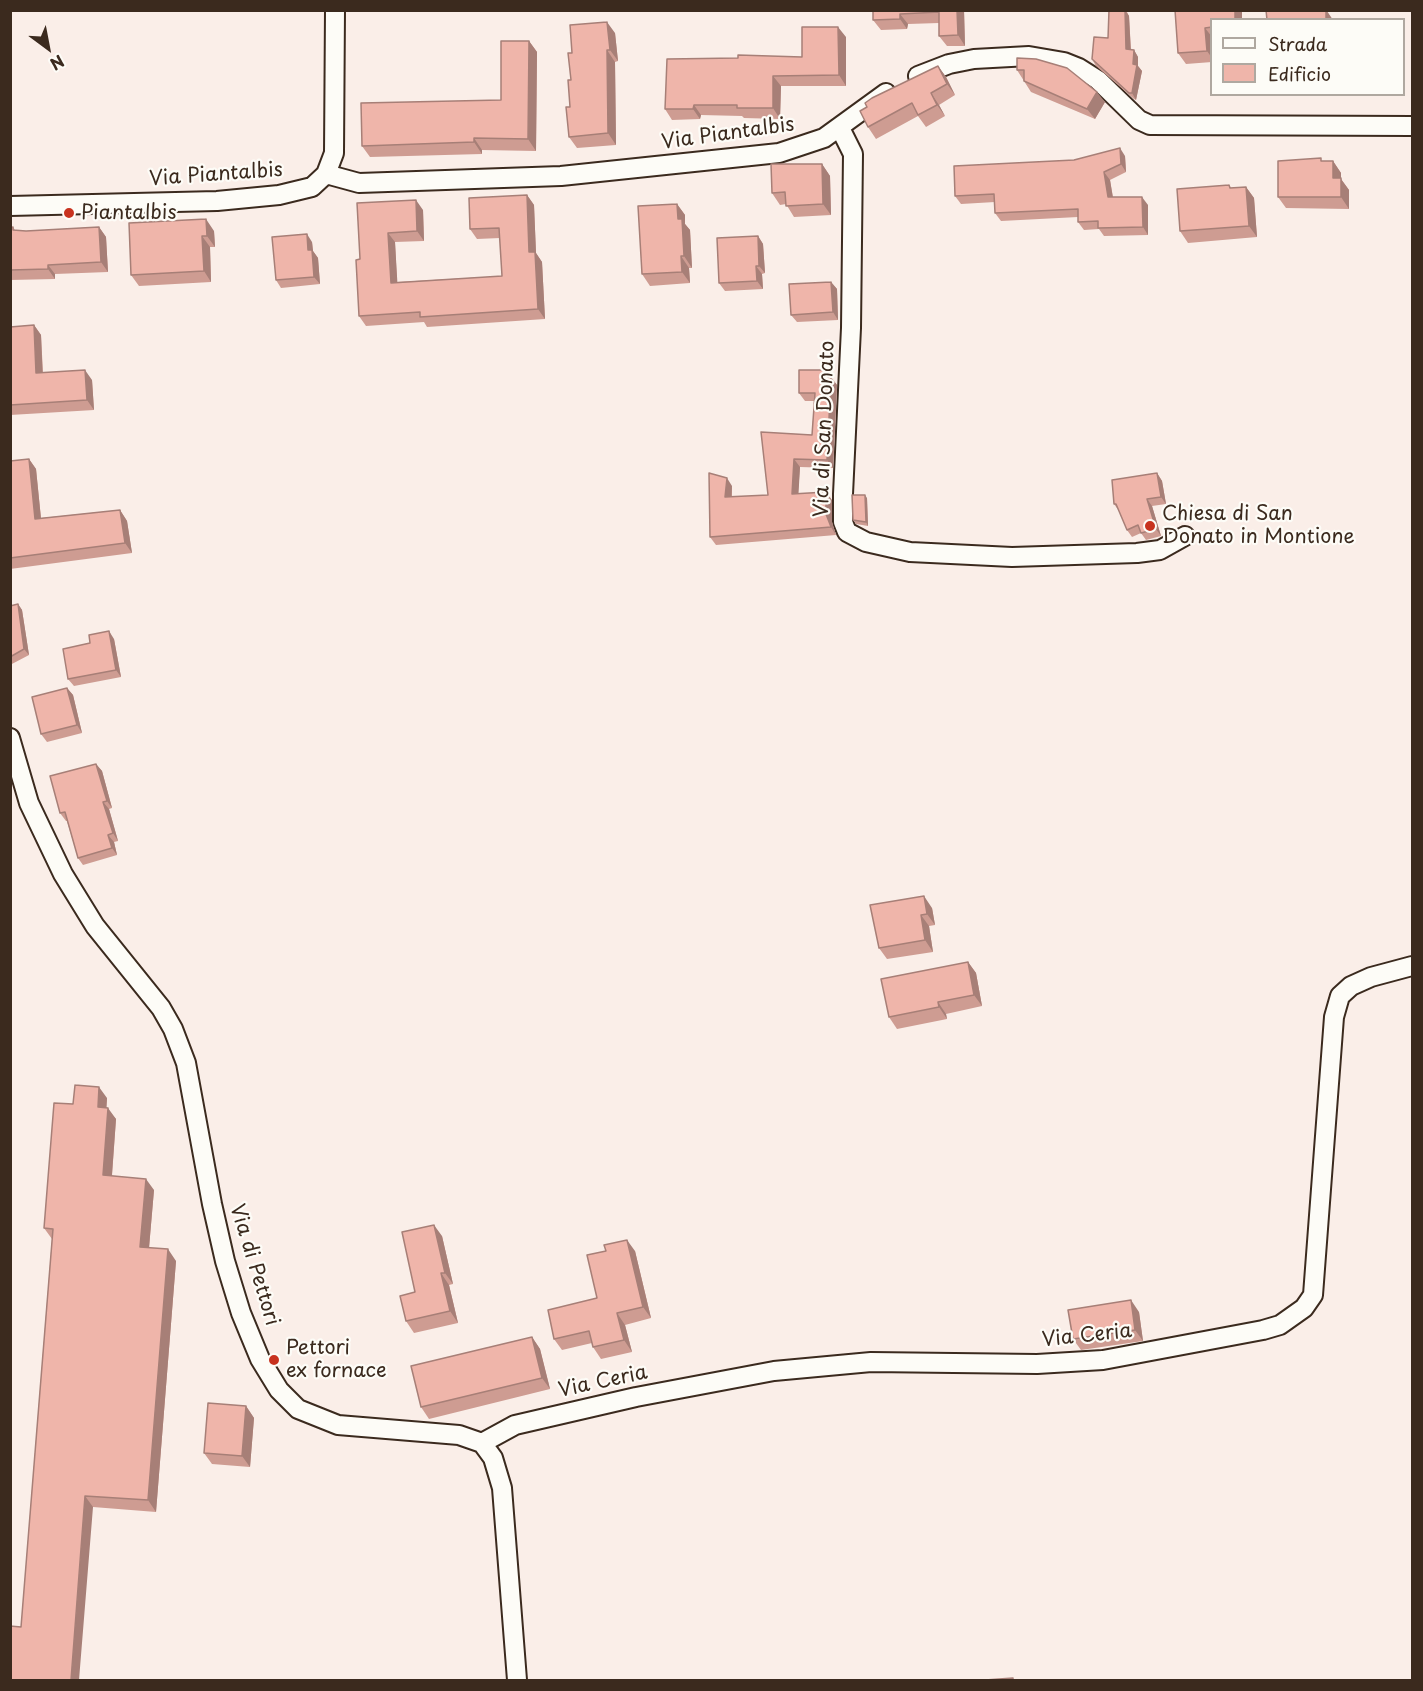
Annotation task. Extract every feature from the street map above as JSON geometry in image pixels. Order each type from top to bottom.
[{"type":"street","points":[[326,174],[334,153],[335,10]]},
{"type":"street","name":"Via Piantalbis","points":[[10,206],[251,199],[307,189],[326,174],[359,183],[613,172],[779,153],[801,148],[840,128],[874,100],[933,69],[974,59],[1004,56],[1045,58],[1072,65],[1098,81],[1138,120],[1150,125],[1165,123],[1363,128],[1413,126]]},
{"type":"street","name":"Via di San Donato","points":[[840,128],[853,154],[851,328],[843,494],[843,522],[847,532],[866,542],[910,552],[1012,557],[1137,553],[1160,550],[1185,536]]},
{"type":"street","name":"Via di Pettori","points":[[10,738],[29,803],[63,874],[95,926],[161,1008],[173,1029],[186,1063],[225,1261],[241,1313],[260,1359],[279,1390],[298,1409],[338,1425],[459,1435],[482,1443]]},
{"type":"street","name":"Via Ceria","points":[[482,1443],[515,1425],[636,1396],[774,1371],[872,1362],[1037,1364],[1102,1360],[1252,1333],[1280,1325],[1304,1308],[1313,1295],[1334,1017],[1340,996],[1351,986],[1371,977],[1413,966]]},
{"type":"street","points":[[482,1443],[493,1458],[502,1488],[517,1680]]},
{"type":"building","points":[[873,10],[957,10],[958,35],[939,36],[939,12],[900,14],[900,19],[873,20]]},
{"type":"building","points":[[1109,10],[1125,10],[1126,49],[1134,50],[1133,64],[1137,65],[1132,93],[1129,93],[1092,59],[1094,37],[1108,38]]},
{"type":"building","points":[[1175,10],[1235,10],[1235,18],[1210,18],[1210,27],[1205,28],[1207,51],[1178,53]]},
{"type":"building","points":[[1266,10],[1326,10],[1326,18],[1267,18]]},
{"type":"building","points":[[607,22],[610,50],[607,50],[608,133],[569,137],[566,107],[570,107],[568,80],[571,80],[568,53],[572,53],[570,25]]},
{"type":"building","points":[[802,27],[838,27],[839,75],[773,76],[773,108],[694,105],[693,109],[665,109],[667,59],[738,58],[738,55],[802,57]]},
{"type":"building","points":[[501,41],[529,41],[528,139],[474,138],[474,142],[362,146],[361,103],[501,100]]},
{"type":"building","points":[[1017,58],[1036,59],[1067,68],[1097,92],[1087,109],[1024,81],[1024,70],[1017,70]]},
{"type":"building","points":[[938,66],[947,84],[931,93],[937,105],[918,115],[912,103],[868,127],[860,111],[867,107],[865,103]]},
{"type":"building","points":[[1120,148],[1121,164],[1104,172],[1108,197],[1142,197],[1143,227],[1098,228],[1098,221],[1078,222],[1078,209],[995,213],[994,194],[955,196],[954,166],[1074,160]]},
{"type":"building","points":[[1321,158],[1321,161],[1333,161],[1333,178],[1341,178],[1341,197],[1278,197],[1278,161]]},
{"type":"building","points":[[771,164],[822,164],[823,204],[786,206],[785,192],[772,193]]},
{"type":"building","points":[[1229,185],[1230,188],[1246,187],[1249,226],[1180,231],[1177,189]]},
{"type":"building","points":[[527,195],[529,252],[535,252],[538,309],[420,317],[420,312],[359,316],[356,260],[360,259],[357,203],[416,200],[417,231],[388,233],[391,283],[502,276],[499,228],[470,229],[469,198]]},
{"type":"building","points":[[677,204],[678,219],[682,219],[684,256],[681,256],[682,272],[642,274],[638,206]]},
{"type":"building","points":[[206,219],[207,236],[202,236],[204,271],[131,275],[129,223]]},
{"type":"building","points":[[13,227],[13,230],[26,231],[99,227],[101,262],[48,265],[48,269],[10,270],[10,228]]},
{"type":"building","points":[[307,234],[308,250],[312,250],[314,277],[276,280],[272,237]]},
{"type":"building","points":[[758,236],[757,281],[719,283],[717,238]]},
{"type":"building","points":[[831,282],[833,312],[791,315],[789,284]]},
{"type":"building","points":[[34,325],[36,373],[85,370],[87,400],[10,405],[10,327]]},
{"type":"building","points":[[799,370],[825,370],[825,377],[831,377],[827,460],[794,459],[792,494],[826,492],[826,514],[831,527],[710,537],[709,473],[727,478],[725,497],[768,495],[761,432],[812,435],[815,393],[799,393]]},
{"type":"building","points":[[29,459],[35,519],[120,510],[125,543],[10,558],[10,461]]},
{"type":"building","points":[[1157,473],[1161,497],[1147,499],[1156,529],[1141,533],[1138,525],[1127,530],[1114,504],[1112,480]]},
{"type":"building","points":[[852,495],[865,495],[866,522],[853,520]]},
{"type":"building","points":[[18,604],[24,649],[10,657],[10,606]]},
{"type":"building","points":[[109,631],[116,670],[68,679],[63,649],[90,643],[89,635]]},
{"type":"building","points":[[67,688],[77,725],[41,734],[32,697]]},
{"type":"building","points":[[96,764],[107,801],[103,802],[113,833],[108,835],[112,848],[78,858],[65,812],[60,813],[50,776]]},
{"type":"building","points":[[924,896],[927,914],[921,915],[925,940],[879,948],[870,905]]},
{"type":"building","points":[[968,962],[974,995],[938,1002],[939,1007],[889,1017],[881,979]]},
{"type":"building","points":[[75,1085],[99,1087],[98,1107],[108,1108],[103,1175],[146,1179],[140,1247],[168,1249],[148,1500],[85,1496],[71,1680],[10,1680],[10,1626],[21,1627],[53,1229],[44,1228],[54,1103],[73,1104]]},
{"type":"building","points":[[434,1225],[445,1273],[441,1273],[450,1311],[406,1321],[400,1296],[415,1292],[402,1232]]},
{"type":"building","points":[[627,1240],[643,1307],[617,1313],[624,1340],[593,1347],[589,1331],[554,1339],[548,1310],[597,1298],[587,1255],[606,1251],[604,1245]]},
{"type":"building","points":[[1131,1300],[1135,1330],[1073,1339],[1068,1310]]},
{"type":"building","points":[[532,1337],[542,1378],[421,1407],[411,1366]]},
{"type":"building","points":[[208,1403],[246,1406],[242,1456],[204,1453]]},
{"type":"building","points":[[1013,1678],[1013,1680],[985,1680]]},
{"type":"place","name":"Piantalbis","points":[[69,213]]},
{"type":"place","name":"Chiesa di San Donato in Montione","points":[[1150,526]]},
{"type":"place","name":"Pettori ex fornace","points":[[274,1360]]}]
